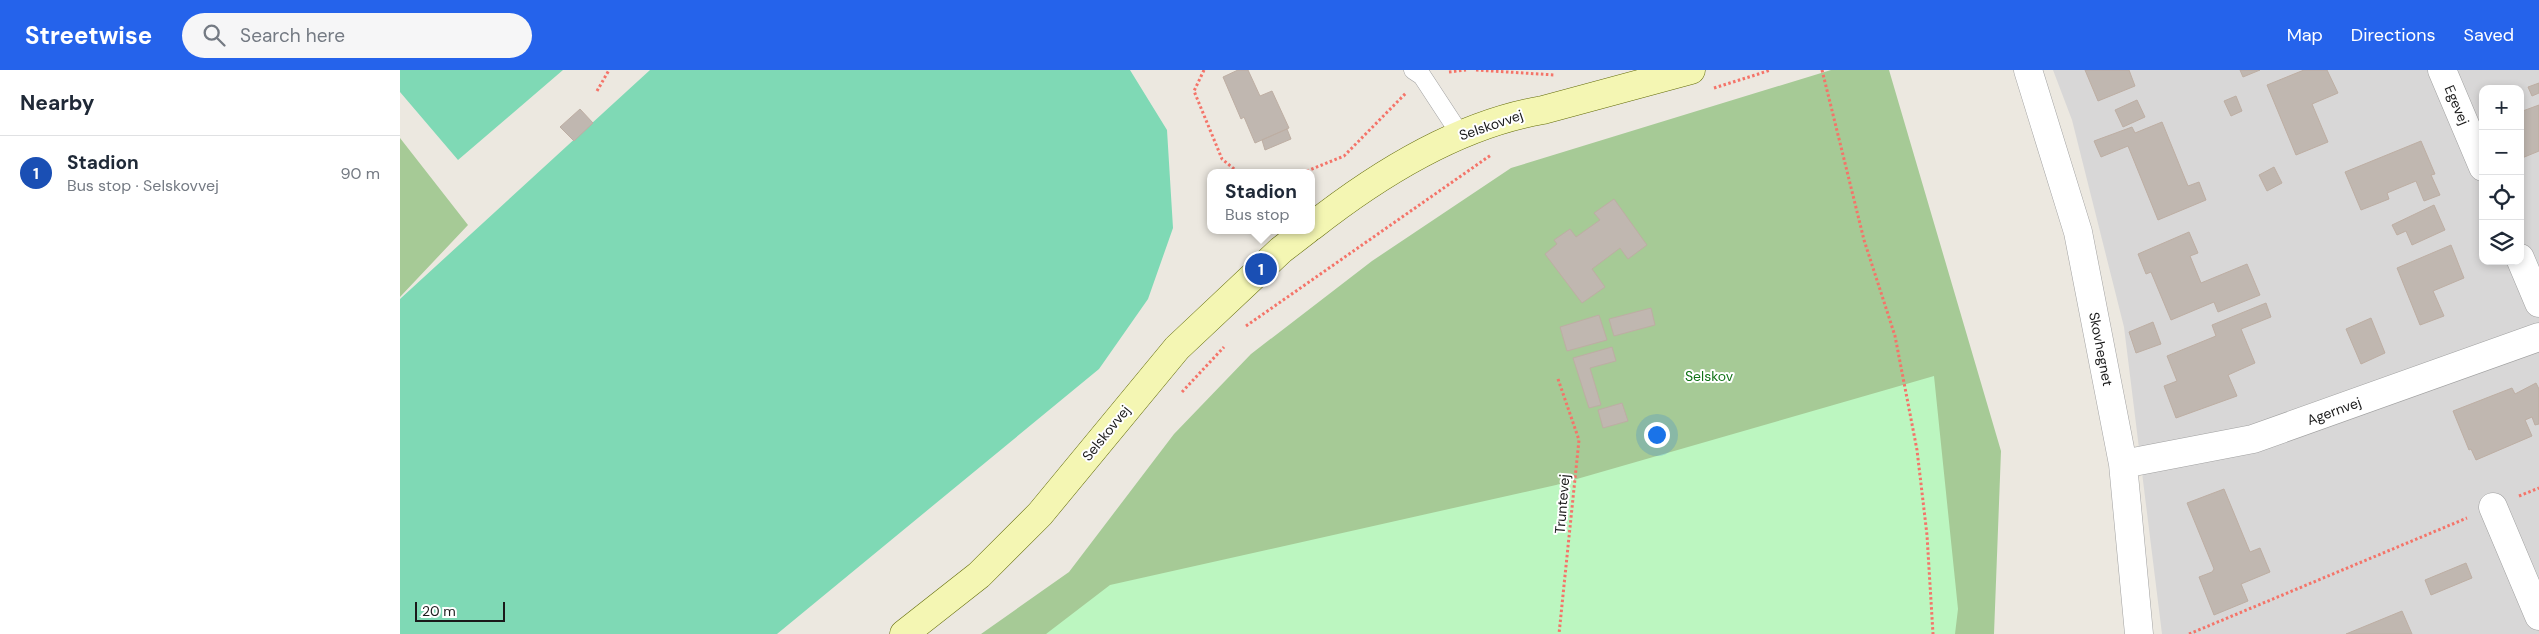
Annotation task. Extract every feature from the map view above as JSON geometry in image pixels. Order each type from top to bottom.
[{"type":"street","name":"Skovhegnet","points":[[2028,70],[2078,232],[2123,464],[2139,634]]},
{"type":"street","name":"Egevej","points":[[2442,70],[2479,158]]},
{"type":"street","name":"Selskovvej","points":[[1315,224],[1354,194],[1460,134],[1520,114],[1700,80]]},
{"type":"street","name":"Selskovvej","points":[[904,634],[980,576],[1040,514],[1177,348],[1281,250],[1302,234]]},
{"type":"street","points":[[2523,265],[2539,303]]},
{"type":"street","name":"Agernvej","points":[[2123,464],[2254,439],[2539,337]]},
{"type":"street","points":[[2493,507],[2539,616]]},
{"type":"lane","points":[[1417,73],[1460,134]]},
{"type":"path","points":[[597,92],[609,70]]},
{"type":"path","points":[[1204,70],[1194,90],[1222,159],[1234,169]]},
{"type":"path","points":[[1476,70],[1533,74]]},
{"type":"path","points":[[1700,80],[1770,70]]},
{"type":"path","points":[[1822,70],[1864,240],[1895,336],[1917,450],[1927,535],[1933,634]]},
{"type":"path","points":[[1312,169],[1344,156],[1417,73]]},
{"type":"path","points":[[1240,330],[1490,157],[1491,154],[1500,151]]},
{"type":"path","points":[[1180,394],[1227,344]]},
{"type":"path","name":"Truntevej","points":[[1558,379],[1579,440],[1559,634]]},
{"type":"path","points":[[2189,634],[2539,488]]},
{"type":"shaded area","points":[[2053,70],[2539,70],[2539,634],[2162,634],[2124,327],[2072,120]]},
{"type":"green space","points":[[400,70],[563,70],[458,160],[400,92]]},
{"type":"green space","points":[[650,70],[1130,70],[1167,130],[1173,228],[1148,299],[1099,369],[777,634],[400,634],[400,299]]},
{"type":"green space","name":"Selskov","points":[[1831,70],[1889,70],[2001,451],[1994,634],[981,634],[1069,572],[1174,434],[1251,354],[1372,261],[1511,168]]},
{"type":"green space","points":[[400,138],[468,225],[400,297]]},
{"type":"green space","points":[[1934,376],[1958,609],[1955,634],[1046,634],[1110,585],[1556,485]]},
{"type":"building","points":[[1238,70],[1248,70],[1260,96],[1272,91],[1289,128],[1255,143],[1244,117],[1241,119],[1223,77]]},
{"type":"building","points":[[2085,70],[2129,70],[2135,86],[2098,101]]},
{"type":"building","points":[[2240,70],[2260,70],[2243,77]]},
{"type":"building","points":[[2304,70],[2327,70],[2338,93],[2312,104],[2328,142],[2296,155],[2267,85]]},
{"type":"building","points":[[2539,83],[2539,93],[2532,96],[2528,87]]},
{"type":"building","points":[[2236,96],[2242,111],[2231,116],[2224,101]]},
{"type":"building","points":[[2137,100],[2145,117],[2123,127],[2115,110]]},
{"type":"building","points":[[2539,105],[2539,151],[2524,157],[2524,130],[2524,111]]},
{"type":"building","points":[[580,109],[593,123],[574,141],[560,127]]},
{"type":"building","points":[[2162,122],[2188,186],[2199,182],[2206,200],[2158,220],[2128,146],[2101,157],[2094,141],[2132,127],[2135,133]]},
{"type":"building","points":[[1287,129],[1291,139],[1265,150],[1262,140]]},
{"type":"building","points":[[2421,141],[2435,174],[2431,175],[2440,195],[2424,201],[2416,181],[2387,193],[2389,199],[2361,210],[2345,172]]},
{"type":"building","points":[[2274,167],[2282,183],[2267,191],[2259,175]]},
{"type":"building","points":[[1614,199],[1647,245],[1628,259],[1620,248],[1592,269],[1605,287],[1582,303],[1545,254],[1557,244],[1554,240],[1570,229],[1576,237],[1600,220],[1594,213]]},
{"type":"building","points":[[2434,205],[2445,230],[2412,245],[2406,231],[2397,235],[2392,225]]},
{"type":"building","points":[[2189,232],[2198,253],[2190,256],[2201,283],[2247,264],[2260,295],[2218,312],[2214,302],[2171,320],[2151,272],[2146,274],[2138,254]]},
{"type":"building","points":[[2451,245],[2464,278],[2433,291],[2444,316],[2420,325],[2397,268]]},
{"type":"building","points":[[2266,303],[2271,317],[2241,329],[2255,363],[2228,375],[2237,396],[2176,418],[2164,386],[2177,381],[2167,356],[2216,336],[2212,325]]},
{"type":"building","points":[[1651,308],[1655,325],[1614,336],[1609,319]]},
{"type":"building","points":[[1599,315],[1607,340],[1567,351],[1560,327]]},
{"type":"building","points":[[2371,318],[2385,353],[2361,364],[2346,329]]},
{"type":"building","points":[[2153,322],[2161,344],[2136,353],[2129,332]]},
{"type":"building","points":[[1612,347],[1616,361],[1590,368],[1601,405],[1589,408],[1573,358]]},
{"type":"building","points":[[2536,383],[2539,389],[2539,424],[2535,425],[2532,417],[2525,420],[2532,436],[2476,460],[2471,449],[2469,450],[2453,411],[2512,388],[2515,394]]},
{"type":"building","points":[[1622,403],[1628,421],[1603,428],[1598,410]]},
{"type":"building","points":[[2224,489],[2250,552],[2260,548],[2270,572],[2241,584],[2248,601],[2214,615],[2199,577],[2212,572],[2214,569],[2187,503]]},
{"type":"building","points":[[2466,563],[2472,578],[2431,595],[2425,580]]},
{"type":"building","points":[[2402,611],[2412,634],[2346,634]]},
{"type":"place","name":"Stadion","points":[[1261,269]]}]
